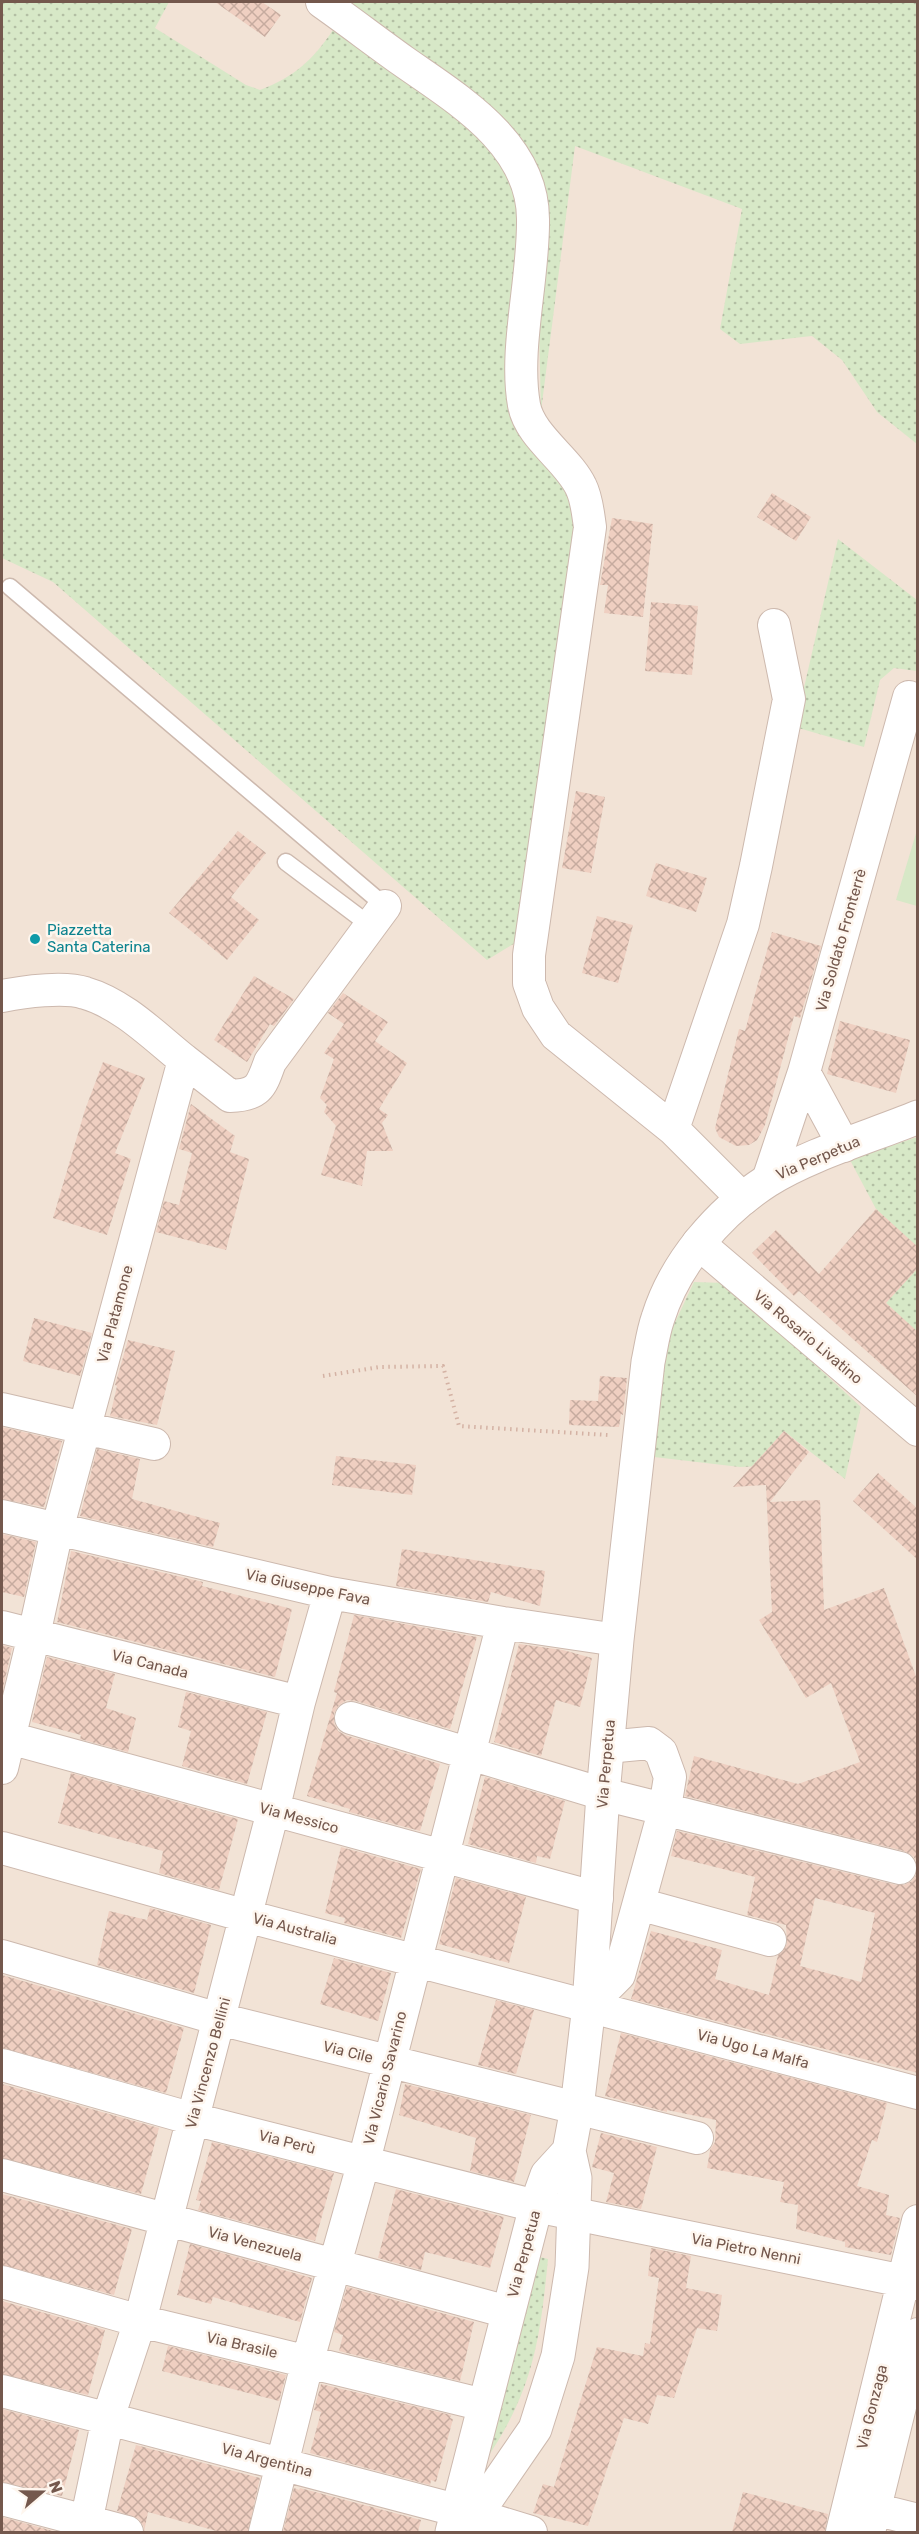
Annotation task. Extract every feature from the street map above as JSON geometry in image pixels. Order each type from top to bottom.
[{"type":"street","points":[[322,2],[477,113],[507,147],[528,183],[533,218],[521,376],[525,408],[540,437],[581,486],[590,527],[530,955],[529,983],[538,1008],[556,1035],[755,1190]]},
{"type":"street","points":[[673,1128],[743,924],[759,855],[789,699],[774,625]]},
{"type":"street","name":"Via Soldato Fronterrè","points":[[755,1190],[804,1072],[909,697]]},
{"type":"street","points":[[2,996],[32,991],[83,992],[119,1009],[230,1096],[248,1095],[261,1087],[270,1062],[378,916]]},
{"type":"street","name":"Via Platamone","points":[[2,1768],[5,1737],[34,1635],[57,1530],[83,1428],[184,1060]]},
{"type":"street","points":[[804,1072],[844,1146]]},
{"type":"street","name":"Via Perpetua","points":[[462,2523],[484,2405],[536,2206],[547,2175],[569,2151],[576,2109],[590,2005],[603,1794],[617,1640],[642,1437],[648,1362],[658,1318],[673,1282],[698,1243],[755,1190],[805,1161],[918,1117]]},
{"type":"street","name":"Via Rosario Livatino","points":[[698,1243],[918,1430]]},
{"type":"street","points":[[2,1409],[154,1444]]},
{"type":"street","name":"Via Giuseppe Fava","points":[[2,1516],[330,1593],[502,1623],[617,1640]]},
{"type":"street","name":"Via Vincenzo Bellini","points":[[85,2527],[108,2418],[140,2321],[273,1811],[298,1702],[330,1593]]},
{"type":"street","name":"Via Vicario Savarino","points":[[265,2532],[333,2265],[364,2161],[502,1623]]},
{"type":"street","name":"Via Canada","points":[[2,1628],[298,1702]]},
{"type":"street","points":[[351,1718],[603,1794],[900,1868]]},
{"type":"street","name":"Via Messico","points":[[5,1737],[597,1898]]},
{"type":"street","points":[[590,2005],[619,1975],[665,1808],[670,1777],[661,1752],[649,1743],[608,1747]]},
{"type":"street","name":"Via Australia","points":[[2,1848],[246,1916],[590,2005]]},
{"type":"street","points":[[639,1904],[770,1940]]},
{"type":"street","name":"Via Cile","points":[[2,1956],[219,2019],[697,2138]]},
{"type":"street","name":"Via Ugo La Malfa","points":[[590,2005],[918,2093]]},
{"type":"street","name":"Via Perù","points":[[2,2065],[193,2119],[574,2214]]},
{"type":"street","points":[[462,2523],[535,2429],[558,2355],[572,2267],[575,2178],[569,2151]]},
{"type":"street","name":"Via Venezuela","points":[[2,2175],[508,2312]]},
{"type":"street","name":"Via Pietro Nenni","points":[[574,2214],[910,2282]]},
{"type":"street","name":"Via Gonzaga","points":[[842,2532],[910,2282],[918,2221]]},
{"type":"street","name":"Via Brasile","points":[[2,2282],[140,2321],[308,2360],[484,2405]]},
{"type":"street","name":"Via Gonzaga","points":[[871,2521],[909,2409],[918,2334]]},
{"type":"street","name":"Via Argentina","points":[[2,2391],[283,2464],[462,2523],[531,2532]]},
{"type":"street","points":[[2,2499],[85,2527],[127,2532]]},
{"type":"street","points":[[871,2521],[918,2520]]},
{"type":"lane","points":[[10,587],[378,916]]},
{"type":"lane","points":[[286,862],[378,916]]},
{"type":"path","points":[[323,1376],[380,1367],[443,1366],[459,1426],[642,1437]]},
{"type":"shaded area","points":[[2,2],[917,2],[917,2532],[2,2532]]},
{"type":"green space","points":[[2,2],[169,2],[155,28],[246,85],[260,90],[283,80],[301,67],[318,51],[333,30],[452,108],[501,152],[525,212],[512,358],[570,490],[577,522],[566,613],[515,943],[487,960],[53,582],[2,558]]},
{"type":"green space","points":[[338,2],[917,2],[917,444],[877,412],[842,360],[812,336],[740,344],[720,329],[742,209],[575,146],[541,411],[538,286],[545,197]]},
{"type":"green space","points":[[838,539],[917,600],[917,671],[894,668],[880,680],[864,747],[795,727]]},
{"type":"green space","points":[[917,830],[917,906],[896,900]]},
{"type":"green space","points":[[917,1137],[917,1247],[876,1209],[850,1160]]},
{"type":"green space","points":[[917,1268],[917,1332],[886,1303]]},
{"type":"green space","points":[[694,1282],[726,1283],[861,1407],[845,1479],[784,1431],[771,1446],[761,1466],[740,1467],[654,1457],[661,1377],[670,1333]]},
{"type":"green space","points":[[540,2257],[548,2259],[542,2315],[532,2364],[514,2411],[485,2461]]},
{"type":"building","points":[[215,2],[262,2],[281,15],[265,37]]},
{"type":"building","points":[[772,493],[811,517],[796,541],[757,517]]},
{"type":"building","points":[[612,518],[653,524],[643,617],[604,613],[608,585],[600,585]]},
{"type":"building","points":[[651,602],[698,606],[692,675],[645,671]]},
{"type":"building","points":[[576,791],[605,797],[591,873],[562,868]]},
{"type":"building","points":[[238,831],[266,853],[231,897],[259,920],[227,960],[169,913]]},
{"type":"building","points":[[656,863],[707,878],[696,912],[646,896]]},
{"type":"building","points":[[597,916],[633,925],[618,983],[582,973]]},
{"type":"building","points":[[772,932],[821,946],[800,1018],[794,1016],[765,1125],[757,1140],[749,1145],[736,1146],[719,1137],[715,1128],[739,1029],[745,1031]]},
{"type":"building","points":[[254,976],[294,999],[274,1026],[270,1024],[247,1062],[214,1040]]},
{"type":"building","points":[[343,993],[388,1022],[375,1041],[407,1063],[379,1109],[388,1115],[382,1123],[393,1151],[367,1151],[362,1186],[321,1175],[336,1126],[324,1112],[327,1105],[320,1098],[334,1059],[324,1053],[344,1024],[328,1013]]},
{"type":"building","points":[[840,1021],[910,1040],[896,1093],[827,1074]]},
{"type":"building","points":[[103,1062],[145,1078],[115,1153],[131,1159],[107,1235],[53,1218],[85,1110]]},
{"type":"building","points":[[191,1104],[235,1136],[230,1152],[249,1159],[226,1250],[156,1232],[164,1201],[179,1205],[192,1153],[179,1149]]},
{"type":"building","points":[[876,1209],[918,1247],[918,1268],[886,1303],[918,1332],[918,1397],[799,1291],[794,1296],[752,1253],[776,1230],[819,1274]]},
{"type":"building","points":[[34,1318],[92,1333],[80,1376],[23,1361]]},
{"type":"building","points":[[128,1340],[175,1351],[157,1425],[110,1416],[117,1386],[115,1385]]},
{"type":"building","points":[[600,1376],[627,1378],[623,1415],[621,1414],[619,1427],[569,1425],[570,1400],[598,1401]]},
{"type":"building","points":[[2,1427],[62,1441],[44,1507],[2,1499]]},
{"type":"building","points":[[784,1431],[809,1452],[770,1502],[820,1500],[824,1610],[884,1588],[918,1682],[918,1870],[913,1856],[904,1851],[685,1796],[694,1756],[798,1784],[860,1762],[831,1683],[806,1698],[759,1620],[772,1612],[766,1485],[733,1487]]},
{"type":"building","points":[[97,1449],[140,1459],[132,1499],[220,1523],[213,1547],[80,1516]]},
{"type":"building","points":[[336,1456],[416,1465],[412,1495],[332,1485]]},
{"type":"building","points":[[878,1473],[918,1509],[918,1560],[853,1501]]},
{"type":"building","points":[[2,1534],[36,1542],[24,1597],[2,1592]]},
{"type":"building","points":[[402,1549],[545,1571],[540,1606],[491,1592],[488,1602],[396,1586]]},
{"type":"building","points":[[71,1551],[203,1582],[202,1586],[292,1609],[275,1677],[57,1622]]},
{"type":"building","points":[[354,1615],[477,1637],[450,1729],[356,1701],[347,1700],[339,1705],[334,1713],[334,1723],[338,1731],[345,1735],[440,1764],[420,1831],[349,1812],[350,1809],[307,1796],[337,1693],[334,1692]]},
{"type":"building","points":[[519,1644],[563,1650],[592,1658],[580,1707],[556,1700],[541,1756],[494,1742]]},
{"type":"building","points":[[2,1645],[12,1648],[2,1693]]},
{"type":"building","points":[[47,1657],[115,1674],[106,1708],[136,1718],[128,1752],[80,1739],[81,1735],[32,1722]]},
{"type":"building","points":[[186,1692],[267,1712],[247,1784],[182,1766],[191,1731],[178,1727]]},
{"type":"building","points":[[71,1773],[238,1819],[219,1890],[159,1873],[163,1851],[58,1823]]},
{"type":"building","points":[[485,1777],[565,1801],[550,1859],[537,1856],[536,1863],[468,1844]]},
{"type":"building","points":[[677,1831],[896,1885],[904,1885],[912,1881],[918,1872],[918,2073],[631,1999],[651,1931],[722,1950],[715,1979],[769,1995],[778,1955],[787,1944],[786,1925],[747,1915],[755,1877],[671,1856]],"holes":[[[815,1898],[875,1913],[861,1982],[800,1966]]]},
{"type":"building","points":[[341,1847],[421,1869],[401,1938],[344,1923],[345,1918],[325,1913]]},
{"type":"building","points":[[456,1878],[526,1897],[509,1963],[439,1944]]},
{"type":"building","points":[[150,1908],[211,1925],[194,1993],[97,1965],[109,1911],[147,1920]]},
{"type":"building","points":[[334,1958],[391,1973],[378,2021],[320,2004]]},
{"type":"building","points":[[2,1975],[184,2028],[166,2093],[2,2048]]},
{"type":"building","points":[[496,2000],[534,2010],[516,2074],[478,2065]]},
{"type":"building","points":[[621,2033],[887,2103],[877,2142],[872,2140],[857,2186],[889,2195],[886,2215],[900,2218],[891,2255],[845,2247],[845,2242],[796,2229],[798,2205],[780,2202],[784,2182],[707,2168],[710,2150],[715,2142],[716,2120],[667,2110],[667,2112],[605,2096]]},
{"type":"building","points":[[2,2084],[159,2128],[141,2194],[2,2158]]},
{"type":"building","points":[[405,2084],[531,2115],[514,2182],[470,2171],[476,2138],[399,2115]]},
{"type":"building","points":[[601,2133],[657,2147],[641,2209],[606,2202],[614,2173],[592,2167]]},
{"type":"building","points":[[212,2142],[334,2173],[315,2241],[198,2210],[201,2201],[196,2200]]},
{"type":"building","points":[[396,2189],[504,2217],[490,2268],[425,2252],[421,2270],[378,2258]]},
{"type":"building","points":[[2,2194],[132,2229],[114,2295],[2,2265]]},
{"type":"building","points":[[190,2244],[312,2278],[300,2322],[213,2297],[211,2304],[177,2295]]},
{"type":"building","points":[[651,2248],[691,2256],[686,2288],[722,2295],[717,2331],[697,2328],[674,2398],[657,2395],[648,2424],[624,2418],[588,2526],[533,2513],[543,2484],[554,2487],[597,2347],[643,2356],[645,2343],[650,2344],[659,2278],[648,2276]]},
{"type":"building","points":[[347,2287],[474,2322],[460,2381],[339,2351],[343,2335],[334,2332]]},
{"type":"building","points":[[2,2301],[105,2330],[88,2395],[2,2374]]},
{"type":"building","points":[[168,2346],[286,2375],[279,2401],[162,2371]]},
{"type":"building","points":[[321,2384],[451,2415],[450,2418],[453,2419],[436,2482],[431,2480],[430,2485],[310,2453],[321,2412],[314,2410]]},
{"type":"building","points":[[2,2409],[79,2430],[62,2496],[2,2482]]},
{"type":"building","points":[[136,2445],[260,2478],[248,2532],[220,2532],[148,2512],[144,2532],[139,2519],[117,2511]]},
{"type":"building","points":[[294,2488],[421,2520],[418,2532],[283,2532]]},
{"type":"building","points":[[743,2492],[828,2514],[825,2532],[732,2532]]},
{"type":"building","points":[[2,2517],[53,2531],[53,2532],[2,2532]]},
{"type":"place","name":"Piazzetta Santa Caterina","points":[[35,939]]}]
